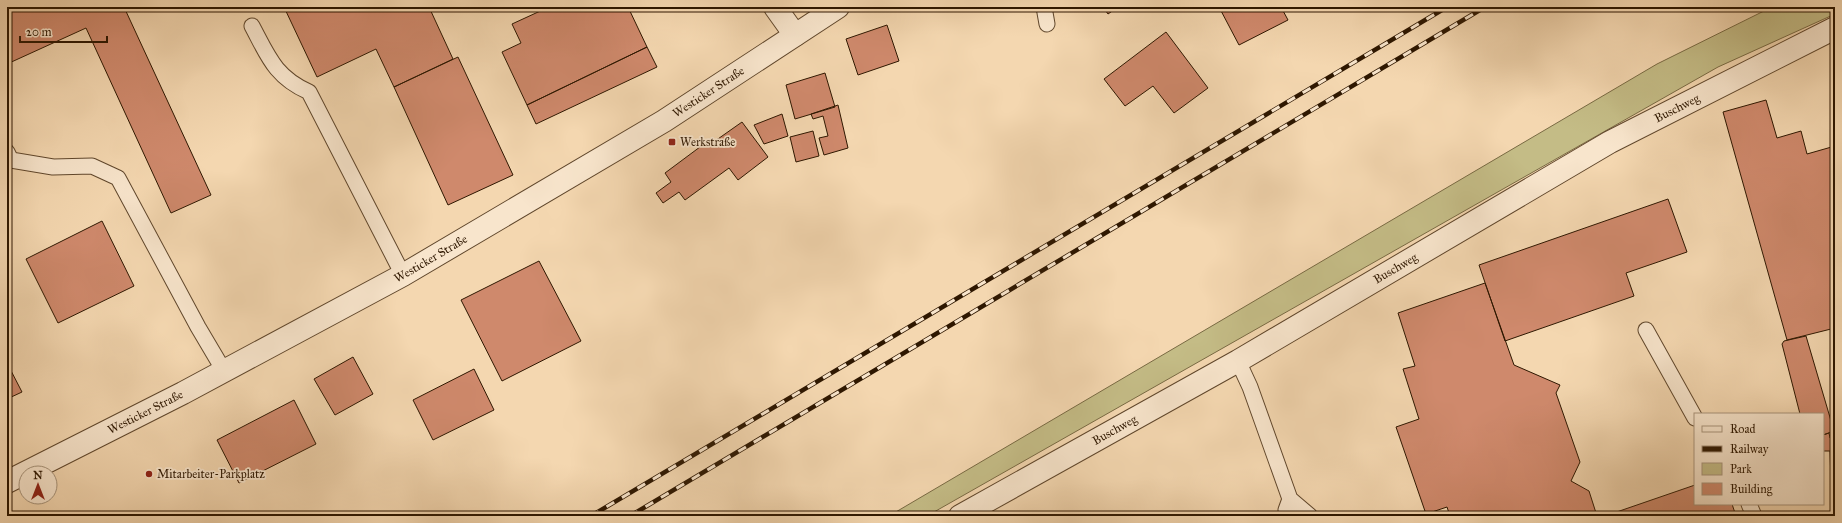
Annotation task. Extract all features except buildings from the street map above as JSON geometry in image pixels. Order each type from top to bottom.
[{"type":"street","points":[[775,7],[795,35]]},
{"type":"street","name":"Westicker Straße","points":[[7,482],[224,371],[403,274],[664,121],[838,7]]},
{"type":"street","name":"Buschweg","points":[[960,516],[1238,361],[1610,142],[1835,28]]},
{"type":"lane","points":[[1044,7],[1047,24]]},
{"type":"lane","points":[[252,26],[271,64],[293,85],[308,92],[403,274]]},
{"type":"lane","points":[[7,152],[11,160],[53,167],[92,166],[118,178],[198,327],[224,371]]},
{"type":"lane","points":[[1646,330],[1694,416]]},
{"type":"lane","points":[[1238,361],[1250,387],[1290,499],[1310,516]]},
{"type":"lane","points":[[1289,516],[1286,510],[1290,499]]},
{"type":"lane","points":[[1749,505],[1754,516]]},
{"type":"green space","points":[[1772,7],[1835,7],[1835,14],[1718,67],[927,516],[889,516],[1657,64]]},
{"type":"railway","points":[[591,516],[1447,7]]},
{"type":"railway","points":[[630,516],[1485,7]]},
{"type":"place","name":"Werkstraße","points":[[672,142]]},
{"type":"place","name":"Mitarbeiter-Parkplatz","points":[[149,474]]}]
